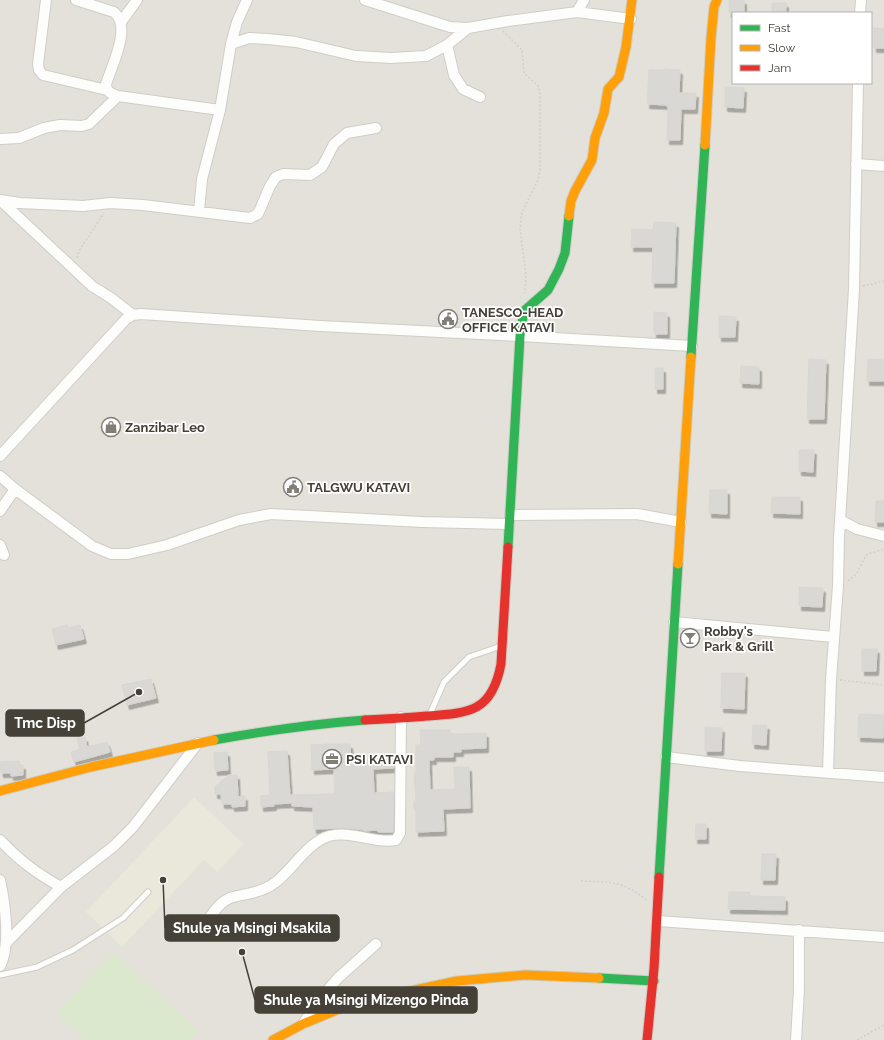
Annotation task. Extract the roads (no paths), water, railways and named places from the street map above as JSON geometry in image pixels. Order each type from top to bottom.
[{"type":"street","points":[[46,0],[38,64],[39,70],[43,74],[107,90],[118,96],[220,110]]},
{"type":"street","points":[[76,0],[114,12],[118,15],[121,22],[122,36],[106,84],[107,90]]},
{"type":"street","points":[[121,22],[137,0]]},
{"type":"street","points":[[199,211],[202,179],[220,110],[231,44],[237,22],[247,0]]},
{"type":"street","points":[[365,0],[450,27],[468,28],[577,12],[631,19]]},
{"type":"street","points":[[577,12],[584,0]]},
{"type":"street","points":[[0,791],[91,767],[198,743],[260,732],[325,723],[459,714],[474,709],[490,697],[496,688],[502,661],[520,336],[524,311],[548,290],[559,269],[565,253],[571,201],[574,191],[592,160],[596,132],[604,113],[608,89],[619,77],[631,19],[632,0]]},
{"type":"street","points":[[648,1040],[654,981],[674,622],[710,54],[714,7],[717,0]]},
{"type":"street","points":[[860,12],[861,0]]},
{"type":"street","points":[[231,44],[249,38],[268,38],[296,42],[356,56],[391,58],[426,56],[447,45],[468,28]]},
{"type":"street","points":[[447,45],[454,76],[463,89],[480,97]]},
{"type":"street","points":[[828,772],[831,679],[838,586],[838,538],[854,289],[858,84]]},
{"type":"street","points":[[0,139],[25,136],[44,128],[60,125],[82,126],[89,124],[118,96]]},
{"type":"street","points":[[0,200],[20,203],[76,206],[110,203],[199,211],[250,218],[258,214],[270,186],[276,177],[283,174],[310,175],[322,167],[334,144],[347,133],[376,128]]},
{"type":"street","points":[[856,164],[884,166]]},
{"type":"street","points":[[0,200],[92,286],[133,315]]},
{"type":"street","points":[[0,456],[126,319],[133,315],[141,314],[320,326],[692,346]]},
{"type":"street","points":[[0,476],[15,489],[92,546],[111,554],[128,554],[168,545],[239,520],[270,514],[422,522],[509,520],[637,514],[681,522]]},
{"type":"street","points":[[0,511],[15,489]]},
{"type":"street","points":[[840,520],[857,529],[884,536]]},
{"type":"street","points":[[838,538],[857,529]]},
{"type":"street","points":[[0,545],[4,555]]},
{"type":"street","points":[[674,622],[834,637]]},
{"type":"street","points":[[203,926],[220,905],[228,899],[249,894],[272,885],[317,841],[330,836],[340,835],[367,837],[389,841],[396,840],[400,833],[401,717]]},
{"type":"street","points":[[6,943],[61,887],[114,846],[133,827],[198,743]]},
{"type":"street","points":[[666,757],[740,766],[884,777]]},
{"type":"street","points":[[0,840],[22,862],[36,873],[61,887]]},
{"type":"street","points":[[0,880],[6,920],[6,943],[0,966]]},
{"type":"street","points":[[658,916],[884,937]]},
{"type":"street","points":[[796,1040],[799,989],[799,930]]},
{"type":"street","points":[[303,1024],[319,1000],[338,978],[376,944]]},
{"type":"street","points":[[273,1040],[303,1024],[339,1009],[378,998],[457,981],[525,976],[573,976],[654,981]]},
{"type":"lane","points":[[429,716],[444,682],[469,657],[503,646]]},
{"type":"lane","points":[[0,974],[37,967],[73,950],[123,918],[148,892]]},
{"type":"place","name":"TANESCO-HEAD OFFICE KATAVI","points":[[448,319]]},
{"type":"place","name":"Zanzibar Leo","points":[[111,427]]},
{"type":"place","name":"TALGWU KATAVI","points":[[293,487]]},
{"type":"place","name":"Robby's Park & Grill","points":[[690,638]]},
{"type":"place","name":"Tmc Disp","points":[[139,692]]},
{"type":"place","name":"PSI KATAVI","points":[[332,759]]},
{"type":"place","name":"Shule ya Msingi Msakila","points":[[163,880]]},
{"type":"place","name":"Shule ya Msingi Mizengo Pinda","points":[[242,952]]}]
